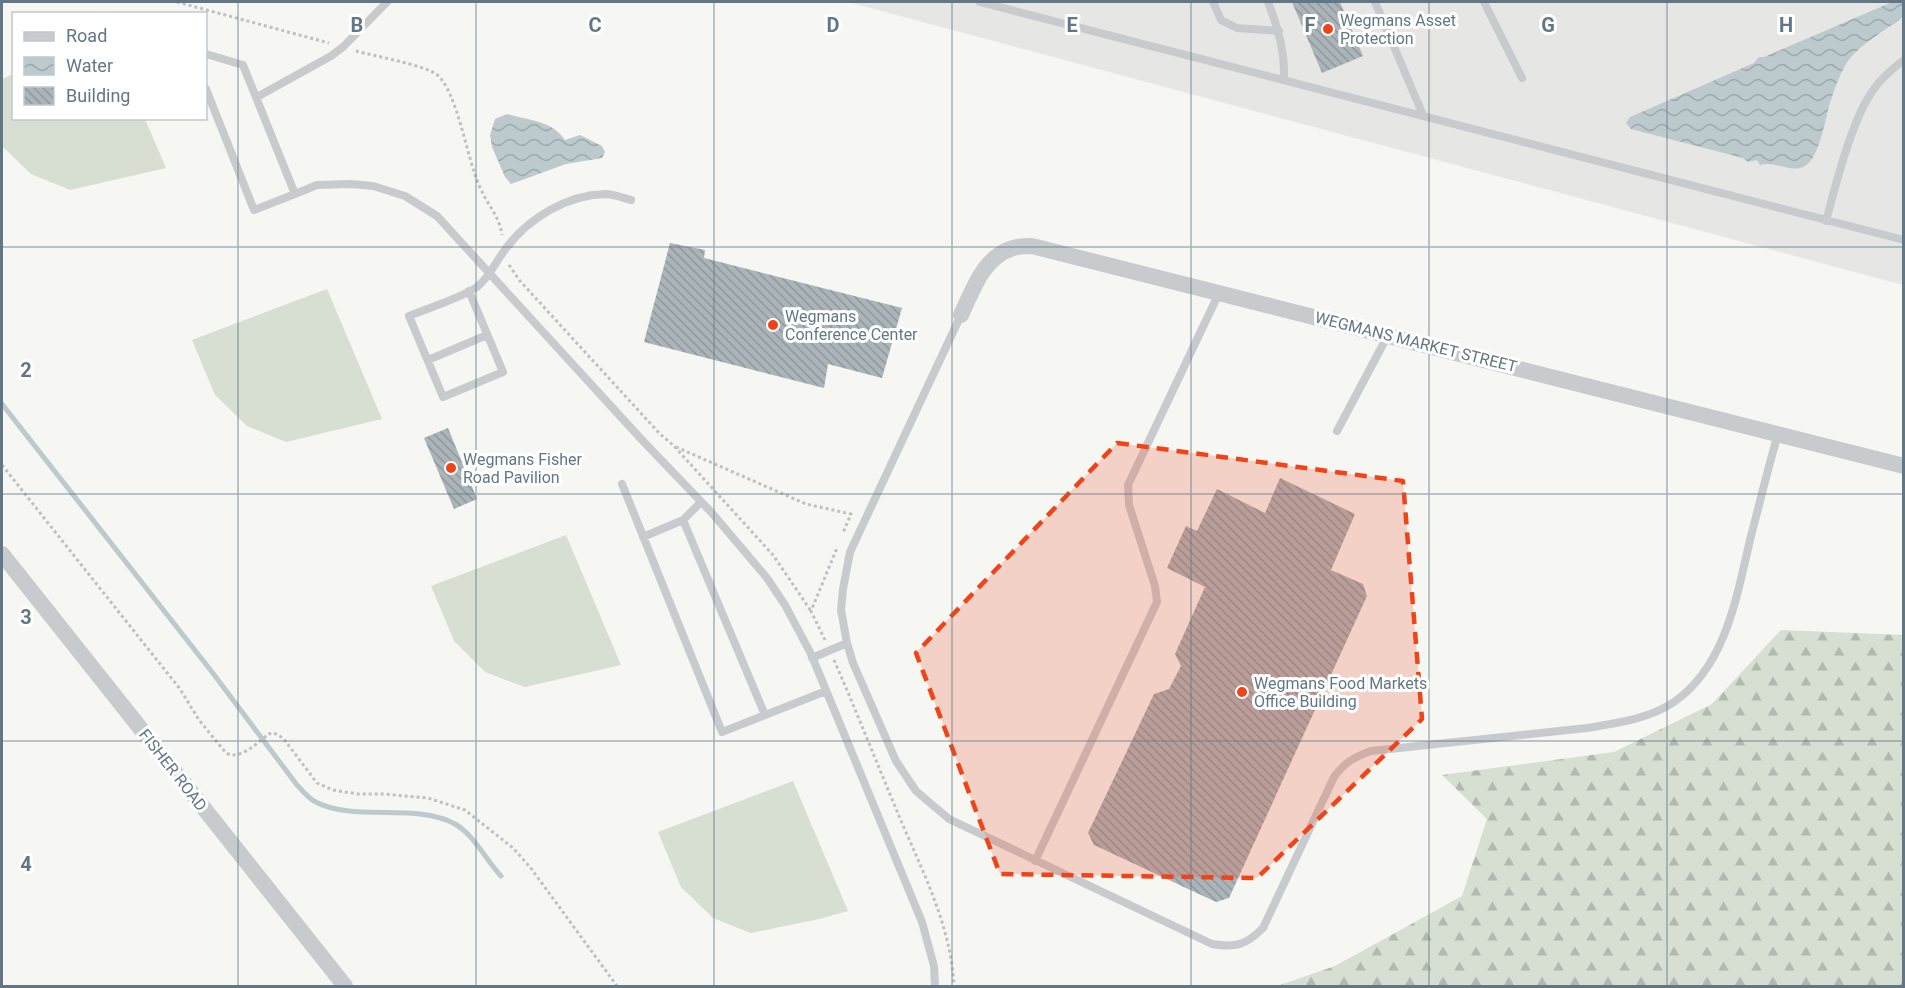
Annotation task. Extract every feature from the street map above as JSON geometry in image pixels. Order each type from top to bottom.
[{"type":"street","name":"WEGMANS MARKET STREET","points":[[961,315],[981,273],[994,257],[1013,248],[1032,246],[1904,466]]},
{"type":"street","name":"FISHER ROAD","points":[[2,554],[345,987]]},
{"type":"lane","points":[[256,98],[318,64],[343,47],[387,2]]},
{"type":"lane","points":[[980,2],[1904,240]]},
{"type":"lane","points":[[1213,2],[1221,20],[1237,28],[1279,31]]},
{"type":"lane","points":[[1268,2],[1279,31],[1284,62],[1284,80]]},
{"type":"lane","points":[[1375,2],[1423,115]]},
{"type":"lane","points":[[1485,2],[1522,78]]},
{"type":"lane","points":[[207,54],[243,65],[296,194]]},
{"type":"lane","points":[[1826,221],[1862,107],[1887,73],[1904,60]]},
{"type":"lane","points":[[207,92],[254,210],[317,185],[351,184],[373,186],[405,196],[437,216],[701,502],[766,578],[798,626],[922,922],[934,966],[935,987]]},
{"type":"lane","points":[[469,291],[502,372],[443,397],[410,315],[478,286],[505,249],[535,219],[558,206],[585,197],[607,194],[632,200]]},
{"type":"lane","points":[[1035,861],[1157,602],[1155,586],[1128,505],[1128,484],[1219,293]]},
{"type":"lane","points":[[961,315],[850,552],[841,610],[853,663],[896,761],[916,791],[949,819],[1212,944],[1228,946],[1241,944],[1263,928],[1334,777],[1344,764],[1356,756],[1371,751],[1587,728],[1658,711],[1673,703],[1687,691],[1703,674],[1724,635],[1778,434]]},
{"type":"lane","points":[[428,360],[487,335]]},
{"type":"lane","points":[[1337,431],[1388,335]]},
{"type":"lane","points":[[622,484],[722,732],[826,691]]},
{"type":"lane","points":[[644,537],[683,520],[701,502]]},
{"type":"lane","points":[[683,520],[765,715]]},
{"type":"lane","points":[[812,658],[847,643]]},
{"type":"path","points":[[177,2],[430,71],[443,81],[461,123],[471,166],[487,203],[501,227],[508,263],[520,281],[773,555],[811,611]]},
{"type":"path","points":[[2,465],[180,689],[199,720],[226,753],[231,756],[240,754],[269,734],[278,734],[317,783],[324,787],[358,794],[405,796],[446,802],[465,810],[513,848],[544,884],[617,987]]},
{"type":"highlighted area","points":[[1117,443],[1403,481],[1422,719],[1257,878],[1000,874],[916,653]]},
{"type":"shaded area","points":[[848,2],[1903,2],[1903,285]]},
{"type":"green space","points":[[12,74],[12,120],[145,120],[166,168],[70,190],[31,174],[2,146],[2,79]]},
{"type":"green space","points":[[327,289],[382,419],[286,442],[247,426],[215,395],[192,340]]},
{"type":"green space","points":[[566,535],[621,665],[525,687],[485,672],[454,641],[431,586]]},
{"type":"green space","points":[[1781,630],[1903,635],[1903,986],[1277,986],[1335,966],[1462,896],[1487,819],[1442,775],[1614,752],[1712,704]]},
{"type":"green space","points":[[793,781],[848,911],[751,933],[713,918],[681,887],[658,832]]},
{"type":"water","points":[[1892,2],[1903,2],[1903,17],[1864,45],[1846,64],[1833,93],[1815,155],[1805,166],[1794,169],[1771,164],[1760,165],[1757,160],[1748,162],[1743,158],[1631,129],[1626,123],[1630,117],[1754,63],[1759,57],[1764,57]]},
{"type":"water","points":[[507,114],[547,125],[565,140],[580,135],[602,146],[605,152],[602,158],[566,164],[511,184],[505,177],[492,147],[490,135],[495,119]]},
{"type":"building","name":"Wegmans Asset Protection","points":[[1292,2],[1340,2],[1363,56],[1322,73]]},
{"type":"building","name":"Wegmans Conference Center","points":[[670,243],[705,250],[704,258],[902,308],[882,378],[828,364],[824,388],[644,342]]},
{"type":"building","name":"Wegmans Fisher Road Pavilion","points":[[448,428],[477,499],[454,509],[424,438]]},
{"type":"building","name":"Wegmans Food Markets Office Building","points":[[1280,478],[1355,514],[1331,570],[1363,584],[1367,596],[1229,898],[1216,902],[1094,845],[1088,833],[1154,694],[1169,689],[1181,666],[1175,654],[1205,587],[1167,568],[1186,526],[1197,531],[1217,489],[1265,513]]},
{"type":"waterway","points":[[2,404],[307,795],[314,801],[347,811],[422,814],[455,824],[474,841],[501,876]]},
{"type":"place","name":"Wegmans Asset Protection","points":[[1328,29]]},
{"type":"place","name":"Wegmans Conference Center","points":[[773,325]]},
{"type":"place","name":"Wegmans Fisher Road Pavilion","points":[[451,468]]},
{"type":"place","name":"Wegmans Food Markets Office Building","points":[[1242,692]]}]
